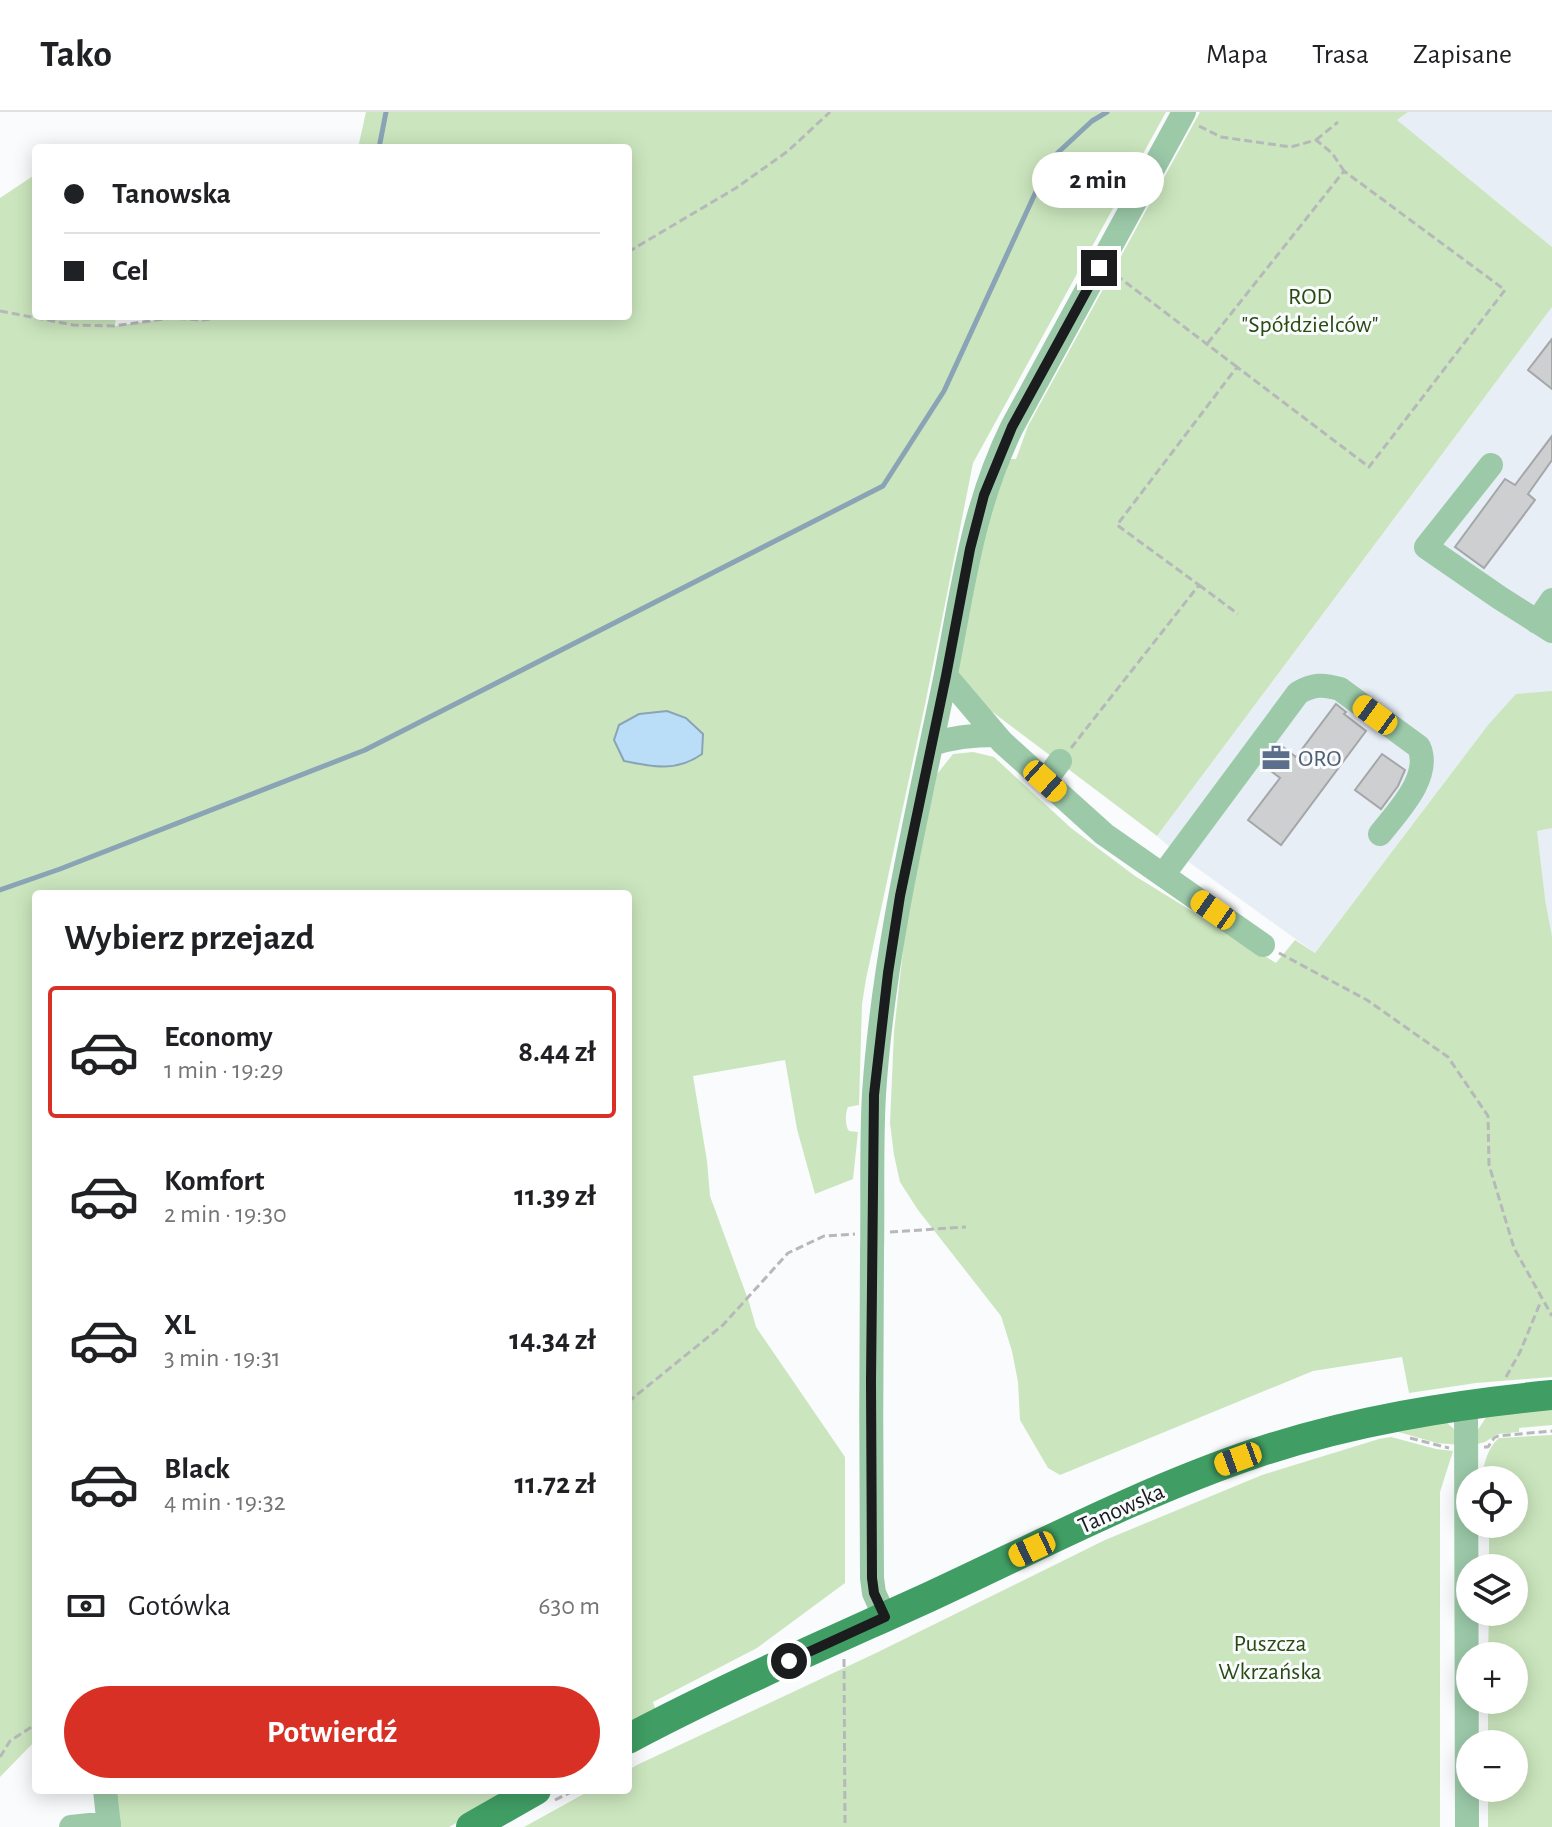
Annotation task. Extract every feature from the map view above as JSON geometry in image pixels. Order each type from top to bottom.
[{"type":"main road","name":"Tanowska","points":[[632,1737],[1136,1501],[1223,1465],[1345,1427],[1414,1413],[1552,1395]]},
{"type":"main road","points":[[471,1827],[529,1794]]},
{"type":"street","points":[[885,1617],[874,1593],[872,1578],[874,1095],[886,982],[900,896],[977,520],[1002,447],[1189,118]]},
{"type":"street","points":[[1491,465],[1426,547],[1544,626],[1552,600]]},
{"type":"street","points":[[946,676],[996,735],[1104,834],[1263,945]]},
{"type":"street","points":[[1163,875],[1298,693],[1310,686],[1326,684],[1340,689],[1419,747],[1423,761],[1418,781],[1380,834]]},
{"type":"street","points":[[932,744],[952,737],[996,735]]},
{"type":"street","points":[[1045,781],[1060,761]]},
{"type":"street","points":[[1467,1827],[1466,1448],[1479,1403]]},
{"type":"street","points":[[71,1827],[109,1825],[105,1794]]},
{"type":"path","points":[[632,250],[736,188],[788,151],[830,112]]},
{"type":"path","points":[[1189,118],[1221,137],[1291,147],[1316,140],[1338,122]]},
{"type":"path","points":[[1112,272],[1369,467],[1505,290],[1344,171],[1332,153],[1316,140]]},
{"type":"path","points":[[1207,344],[1344,171]]},
{"type":"path","points":[[0,311],[32,317]]},
{"type":"path","points":[[47,320],[73,325],[114,326],[157,320]]},
{"type":"path","points":[[1237,367],[1117,525],[1238,614]]},
{"type":"path","points":[[1060,761],[1199,585]]},
{"type":"path","points":[[1263,945],[1367,1000],[1448,1057],[1488,1116],[1489,1165],[1514,1248],[1552,1316]]},
{"type":"path","points":[[632,1399],[723,1325],[788,1253],[824,1236],[966,1227]]},
{"type":"path","points":[[1479,1403],[1520,1352],[1542,1298]]},
{"type":"path","points":[[1404,1436],[1436,1446],[1466,1448],[1488,1447],[1498,1436],[1552,1431]]},
{"type":"path","points":[[844,1636],[845,1827]]},
{"type":"path","points":[[0,1757],[10,1741],[32,1727]]},
{"type":"shaded area","points":[[1408,112],[1552,112],[1552,247],[1396,120]]},
{"type":"shaded area","points":[[1552,307],[1552,936],[1545,900],[1488,725],[1315,953],[1157,836]]},
{"type":"green space","points":[[366,112],[1166,112],[973,463],[866,979],[862,1004],[859,1105],[848,1107],[846,1116],[849,1131],[858,1132],[853,1179],[815,1194],[797,1129],[785,1060],[693,1076],[710,1196],[756,1327],[845,1457],[845,1583],[757,1648],[653,1702],[656,1711],[632,1725],[632,890],[32,890],[32,1744],[0,1777],[0,198],[32,177],[32,320],[116,320],[115,326],[157,320],[632,320],[632,144],[359,144]]},
{"type":"green space","name":"ROD \"Spółdzielców\"","points":[[1200,112],[1408,112],[1397,120],[1552,247],[1552,307],[1157,836],[966,692],[955,670],[985,526],[1007,459],[1016,459],[1028,426]]},
{"type":"green space","points":[[1552,691],[1552,828],[1537,831],[1552,936],[1552,1377],[1476,1383],[1409,1393],[1402,1357],[1313,1371],[1060,1475],[1048,1468],[1020,1420],[1018,1382],[1001,1316],[918,1210],[900,1182],[894,1155],[890,1123],[894,1032],[907,914],[937,774],[953,754],[973,752],[994,757],[1071,828],[1135,876],[1276,963],[1295,940],[1315,953],[1488,725],[1516,694]]},
{"type":"green space","points":[[1552,1403],[1552,1425],[1519,1428],[1519,1432],[1498,1434],[1474,1445],[1477,1431],[1487,1416]]},
{"type":"green space","points":[[1446,1422],[1454,1429],[1460,1445],[1437,1443],[1395,1431]]},
{"type":"green space","points":[[1552,1435],[1552,1827],[1488,1827],[1488,1802],[1528,1802],[1528,1730],[1488,1730],[1488,1714],[1528,1714],[1528,1642],[1488,1642],[1489,1626],[1528,1626],[1528,1554],[1489,1554],[1489,1538],[1528,1538],[1528,1466],[1484,1466],[1489,1451],[1499,1438]]},
{"type":"green space","name":"Puszcza Wkrzańska","points":[[1391,1437],[1453,1451],[1440,1492],[1440,1827],[524,1827],[584,1794],[632,1794],[632,1768],[639,1764],[876,1653],[1105,1540],[1262,1475]]},
{"type":"green space","points":[[113,1794],[509,1794],[449,1827],[117,1827]]},
{"type":"water","points":[[667,711],[686,718],[703,734],[702,754],[674,766],[624,761],[614,740],[619,725],[639,714]]},
{"type":"building","points":[[1552,339],[1552,389],[1528,370]]},
{"type":"building","points":[[1552,436],[1552,460],[1528,494],[1535,500],[1484,568],[1455,547],[1505,479],[1515,485]]},
{"type":"building","points":[[1336,704],[1366,731],[1281,845],[1248,820],[1280,778],[1263,765],[1279,744],[1296,757]]},
{"type":"building","points":[[1382,754],[1405,770],[1398,786],[1381,809],[1355,790]]},
{"type":"waterway","points":[[380,144],[386,112]]},
{"type":"waterway","points":[[0,890],[365,750],[883,486],[944,391],[1051,159],[1092,121],[1107,112]]},
{"type":"place","name":"ORO","points":[[1276,758]]},
{"type":"route","points":[[789,1661],[885,1617],[878,1605],[872,1578],[871,1381],[876,1072],[891,947],[970,549],[984,495],[1012,427],[1099,268]]}]
